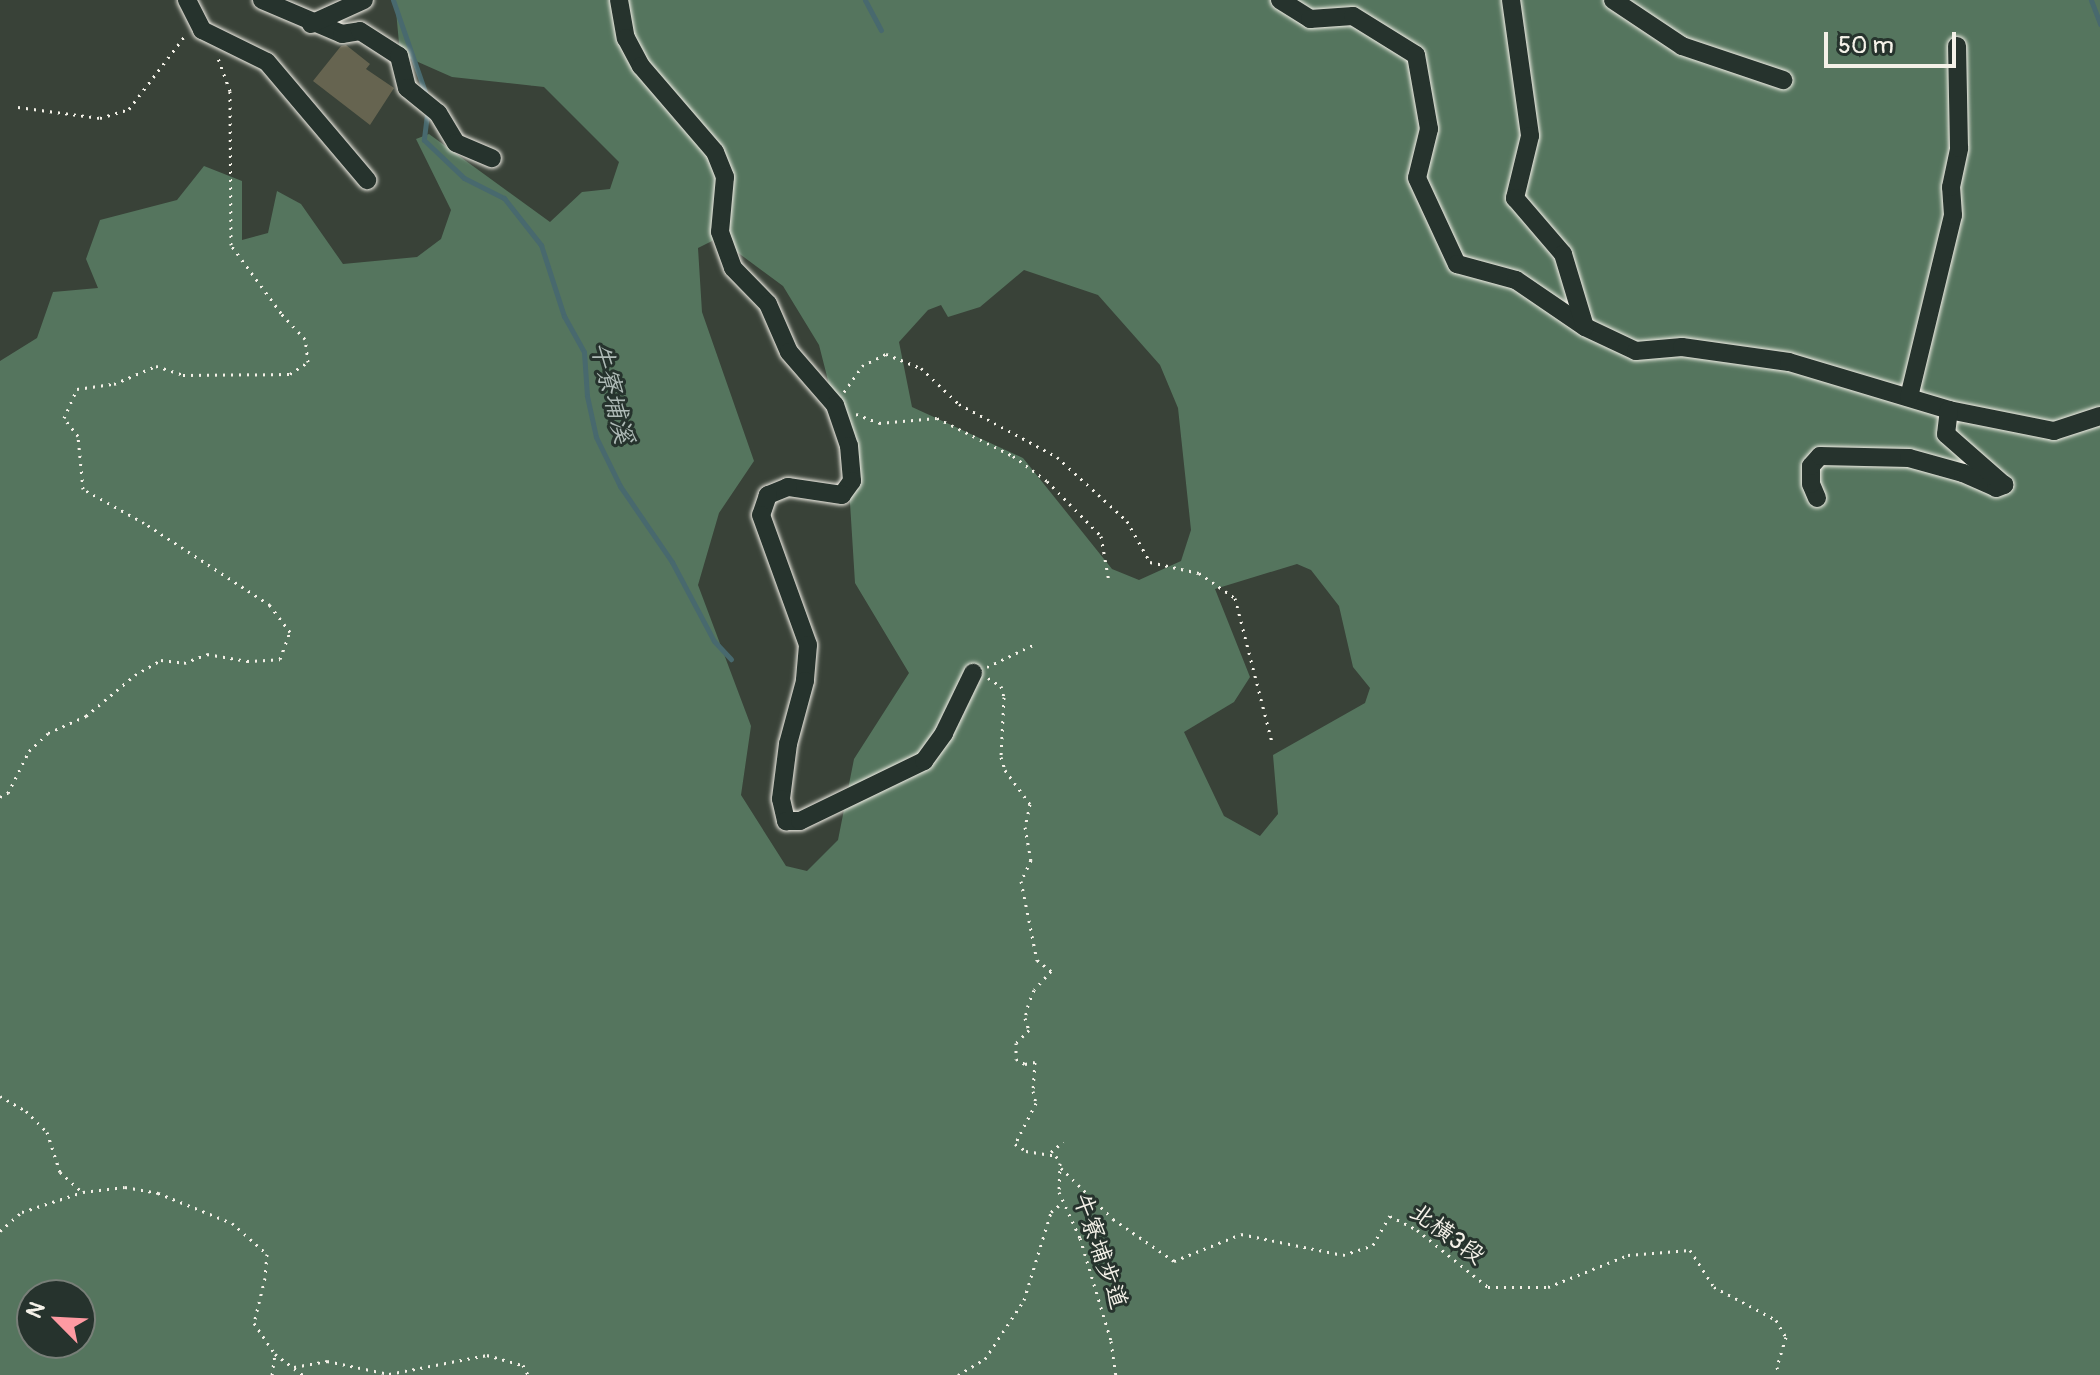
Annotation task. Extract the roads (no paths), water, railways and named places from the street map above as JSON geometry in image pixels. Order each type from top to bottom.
[{"type":"street","points":[[187,0],[202,30],[267,62],[367,180]]},
{"type":"street","points":[[262,0],[311,24],[342,34],[360,31],[399,56],[407,88],[438,113],[456,143],[492,158]]},
{"type":"street","points":[[311,24],[364,0]]},
{"type":"street","points":[[619,0],[626,38],[641,66],[715,152],[725,177],[720,232],[733,268],[768,304],[789,352],[835,405],[849,446],[852,481],[842,495],[788,487],[768,495],[761,515],[808,645],[805,681],[788,744],[781,799],[786,821],[800,821],[924,761],[944,733],[973,673]]},
{"type":"street","points":[[1280,0],[1310,19],[1353,16],[1416,55],[1429,129],[1417,178],[1457,264],[1516,280],[1585,327],[1636,351],[1682,347],[1789,362],[1949,410],[2054,431],[2100,416]]},
{"type":"street","points":[[1511,0],[1530,136],[1515,198],[1563,254],[1585,327]]},
{"type":"street","points":[[1613,0],[1682,46],[1783,80]]},
{"type":"street","points":[[1909,397],[1953,215],[1951,187],[1959,148],[1957,46]]},
{"type":"street","points":[[1817,498],[1811,484],[1811,466],[1820,456],[1909,458],[1963,473],[1996,488],[2004,485],[1946,434],[1949,410]]},
{"type":"waterway","name":"牛寮埔溪","points":[[393,0],[425,92]]},
{"type":"waterway","points":[[865,0],[881,30]]},
{"type":"waterway","points":[[2091,0],[2100,24]]},
{"type":"waterway","name":"牛寮埔溪","points":[[427,114],[424,140],[464,178],[504,198],[541,245],[564,316],[584,352],[587,396],[596,437],[620,486],[672,562],[714,641],[731,659]]}]
